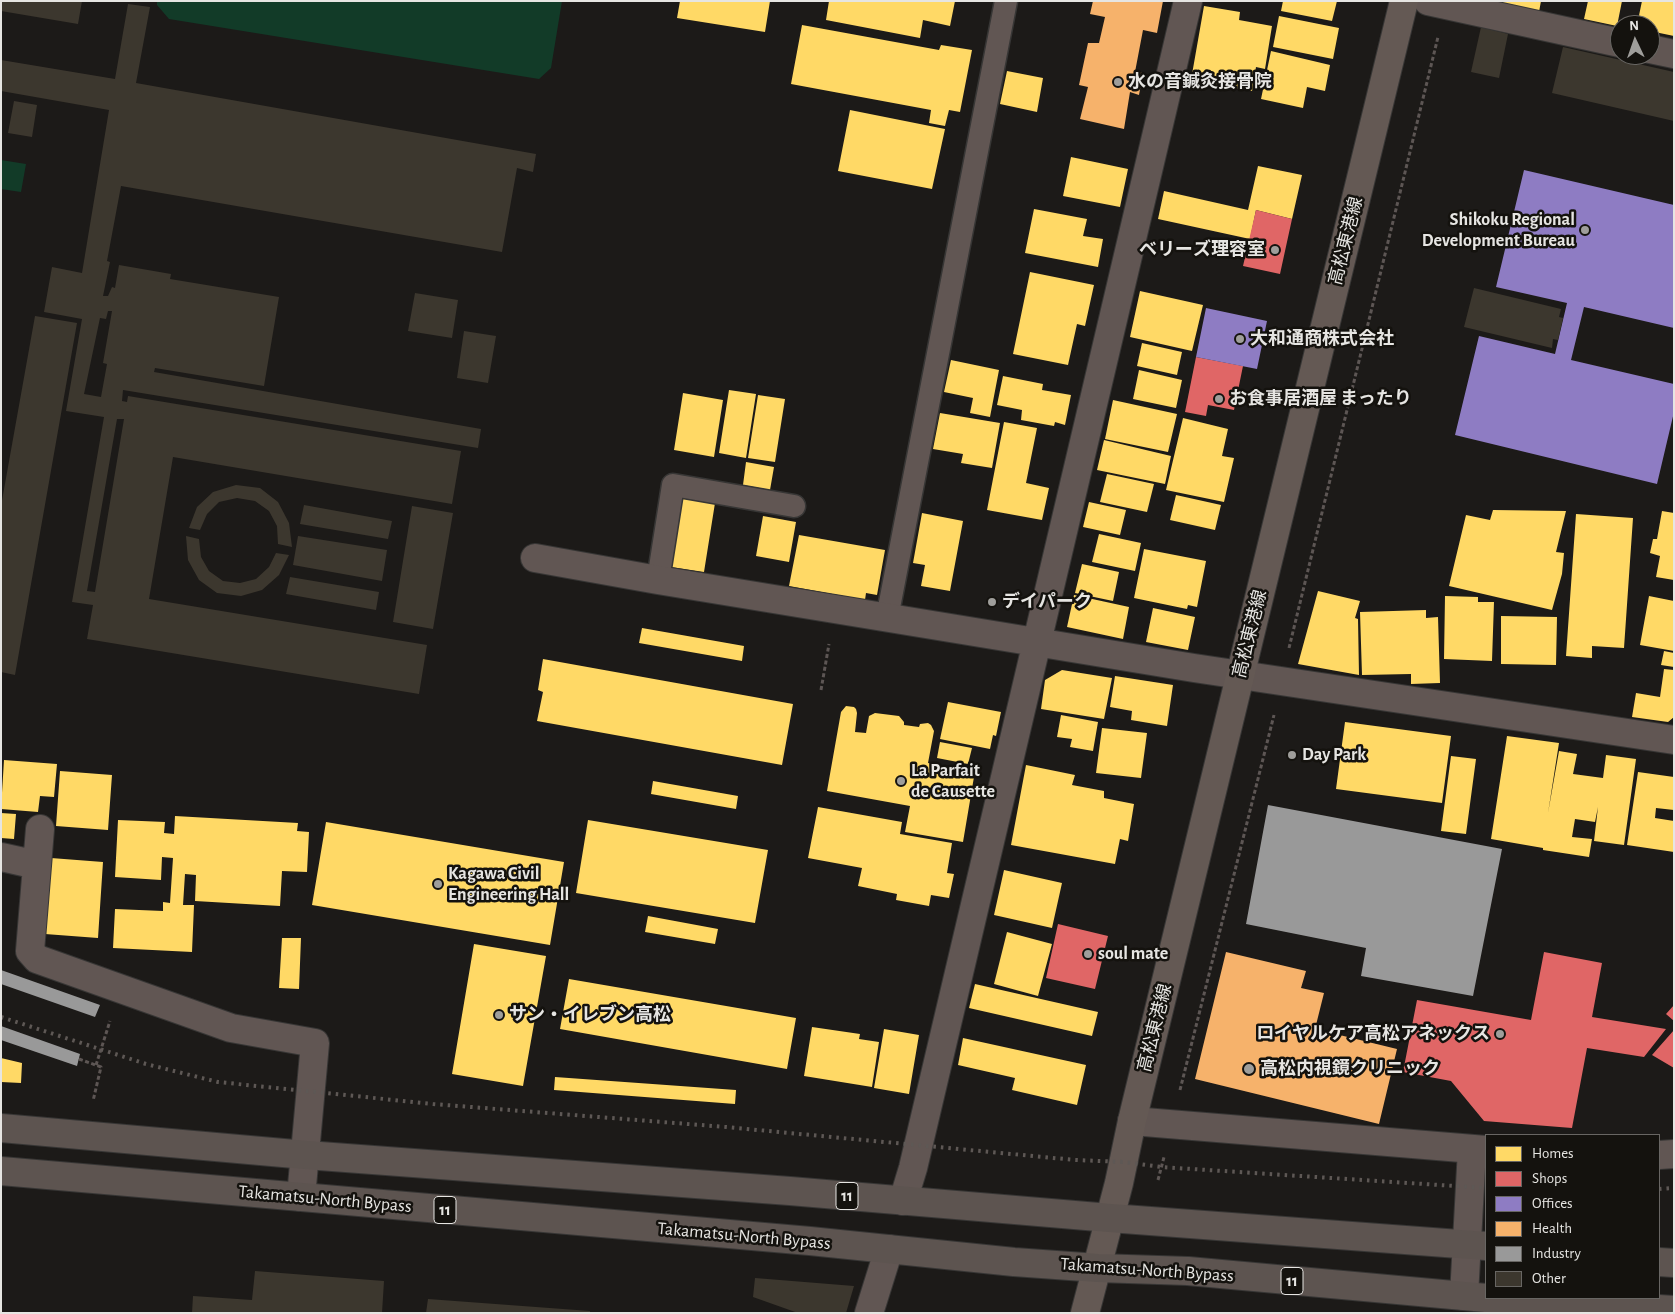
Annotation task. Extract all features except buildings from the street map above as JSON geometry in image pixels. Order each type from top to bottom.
[{"type":"highway","name":"11","points":[[1,1128],[306,1155],[1477,1245]]},
{"type":"highway","name":"Takamatsu-North Bypass","points":[[1,1171],[889,1249],[1014,1262],[1098,1268],[1188,1271],[1479,1297]]},
{"type":"highway","points":[[1660,1262],[1674,1263]]},
{"type":"highway","name":"Takamatsu-North Bypass","points":[[1509,1299],[1674,1310]]},
{"type":"main road","name":"高松東港線","points":[[1085,1313],[1124,1162],[1132,1121],[1404,1]]},
{"type":"street","points":[[903,1201],[915,1160],[1188,1]]},
{"type":"street","points":[[1437,3],[1610,41]]},
{"type":"street","points":[[1660,51],[1674,54]]},
{"type":"street","points":[[535,558],[658,580],[1240,675],[1674,740]]},
{"type":"street","points":[[40,829],[30,951],[37,959],[232,1028],[315,1043],[301,1197]]},
{"type":"street","points":[[1,856],[37,865]]},
{"type":"street","points":[[1132,1121],[1479,1149],[1477,1245],[1479,1297]]},
{"type":"street","points":[[1660,1155],[1674,1154]]},
{"type":"street","points":[[868,1313],[889,1249]]},
{"type":"lane","points":[[887,618],[1006,1]]},
{"type":"lane","points":[[658,580],[674,484],[794,506]]},
{"type":"path","points":[[1156,1185],[1282,680],[1437,3]]},
{"type":"path","points":[[821,690],[835,609]]},
{"type":"path","points":[[96,1066],[120,989]]},
{"type":"path","points":[[78,1059],[101,1067],[93,1101]]},
{"type":"green space","points":[[157,1],[562,1],[551,68],[539,79],[169,19],[157,5]]},
{"type":"green space","points":[[1,160],[26,164],[21,192],[1,189]]},
{"type":"railway","points":[[1,1017],[146,1064],[218,1082],[433,1104],[726,1127],[1075,1160],[1485,1188]]},
{"type":"railway","points":[[1660,1189],[1674,1188]]},
{"type":"place","name":"水の音鍼灸接骨院","points":[[1118,82]]},
{"type":"place","name":"Shikoku Regional Development Bureau","points":[[1585,230]]},
{"type":"place","name":"ベリーズ理容室","points":[[1275,250]]},
{"type":"place","name":"大和通商株式会社","points":[[1240,339]]},
{"type":"place","name":"お食事居酒屋 まったり","points":[[1219,399]]},
{"type":"place","name":"デイパーク","points":[[992,602]]},
{"type":"place","name":"Day Park","points":[[1292,755]]},
{"type":"place","name":"La Parfait de Causette","points":[[901,781]]},
{"type":"place","name":"Kagawa Civil Engineering Hall","points":[[438,884]]},
{"type":"place","name":"soul mate","points":[[1088,954]]},
{"type":"place","name":"サン・イレブン高松","points":[[499,1015]]},
{"type":"place","name":"ロイヤルケア高松アネックス","points":[[1500,1034]]},
{"type":"place","name":"高松内視鏡クリニック","points":[[1249,1069]]}]
